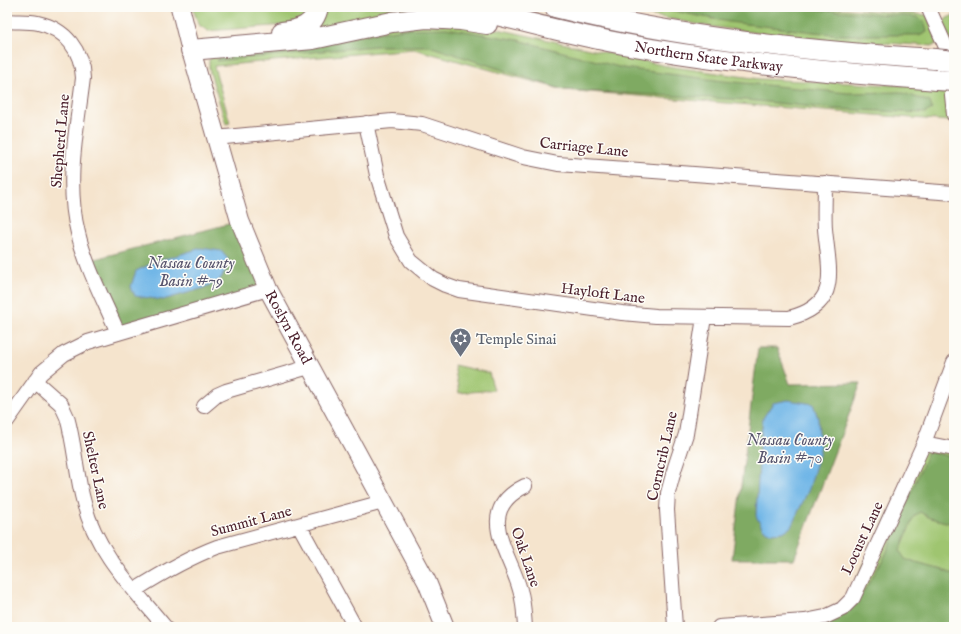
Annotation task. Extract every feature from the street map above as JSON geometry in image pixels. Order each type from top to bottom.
[{"type":"highway","points":[[190,47],[203,38],[298,30],[307,26],[312,20],[318,7]]},
{"type":"highway","name":"Northern State Parkway","points":[[466,7],[583,35],[651,49],[756,65],[948,85]]},
{"type":"highway","name":"Northern State Parkway","points":[[555,7],[666,30],[732,41],[833,52],[945,55]]},
{"type":"highway","points":[[190,47],[313,39],[392,22],[426,18],[461,20],[512,29],[583,35]]},
{"type":"main road","name":"Roslyn Road","points":[[180,7],[215,138],[240,221],[268,289],[427,582],[446,627]]},
{"type":"street","points":[[928,7],[945,55]]},
{"type":"street","name":"Shepherd Lane","points":[[7,21],[38,23],[56,29],[76,48],[82,64],[84,78],[71,173],[74,213],[78,234],[87,261],[118,333]]},
{"type":"street","points":[[948,85],[954,115]]},
{"type":"street","name":"Carriage Lane","points":[[215,138],[392,121],[422,124],[523,157],[558,164],[954,193]]},
{"type":"street","name":"Hayloft Lane","points":[[366,123],[377,175],[396,236],[411,261],[433,279],[459,290],[622,313],[656,316],[789,318],[806,314],[819,304],[826,293],[830,276],[825,225],[825,183]]},
{"type":"street","points":[[7,421],[41,373],[64,354],[88,342],[268,289]]},
{"type":"street","name":"Corncrib Lane","points":[[675,627],[667,528],[668,492],[686,434],[704,317]]},
{"type":"street","name":"Locust Lane","points":[[719,627],[805,621],[825,617],[842,609],[853,598],[866,574],[924,443],[954,362]]},
{"type":"street","points":[[204,406],[217,395],[226,391],[309,367]]},
{"type":"street","name":"Shelter Lane","points":[[35,381],[61,404],[67,417],[84,503],[92,528],[106,554],[165,627]]},
{"type":"street","points":[[924,443],[954,449]]},
{"type":"street","name":"Oak Lane","points":[[525,486],[516,490],[503,504],[499,515],[497,528],[500,542],[521,592],[525,627]]},
{"type":"street","name":"Summit Lane","points":[[135,590],[192,557],[217,547],[383,502]]},
{"type":"street","points":[[299,526],[355,627]]},
{"type":"green space","points":[[192,7],[312,7],[299,24],[208,31],[199,25]]},
{"type":"green space","points":[[322,7],[438,7],[438,13],[325,32],[314,24]]},
{"type":"green space","points":[[607,7],[823,7],[927,15],[938,44],[934,44],[934,46],[787,37],[707,26]]},
{"type":"green space","points":[[653,7],[787,7],[918,17],[925,24],[927,32],[921,35],[840,35],[729,22]]},
{"type":"green space","points":[[954,15],[954,45],[952,45],[944,22],[947,18]]},
{"type":"green space","points":[[475,24],[667,66],[760,79],[939,87],[940,93],[946,94],[949,121],[564,90],[414,49],[214,66],[230,123],[226,124],[209,69],[209,60],[213,55],[397,25]]},
{"type":"green space","points":[[446,28],[518,40],[623,68],[723,81],[848,93],[900,92],[930,102],[932,109],[925,113],[834,109],[747,100],[564,90],[429,46],[375,46],[217,61],[220,57],[403,29]]},
{"type":"green space","points":[[240,221],[268,289],[118,333],[87,261]]},
{"type":"green space","points":[[758,348],[777,348],[790,384],[861,383],[794,559],[732,559]]},
{"type":"green space","points":[[454,365],[489,373],[494,390],[459,393]]},
{"type":"green space","points":[[924,443],[954,450],[954,627],[806,627],[842,609]]},
{"type":"green space","points":[[928,452],[954,457],[954,524],[930,518],[920,512],[914,516],[900,551],[905,559],[954,575],[954,627],[924,625],[919,627],[817,627],[861,596],[885,556]]},
{"type":"water","name":"Nassau County Basin #79","points":[[201,248],[221,251],[228,259],[226,270],[219,281],[201,289],[163,300],[135,296],[131,286],[136,271],[155,262]]},
{"type":"water","name":"Nassau County Basin #70","points":[[788,400],[813,404],[818,418],[820,451],[809,489],[791,527],[783,532],[771,533],[763,529],[756,516],[763,418],[773,403]]},
{"type":"place","name":"Temple Sinai","points":[[461,358]]}]
